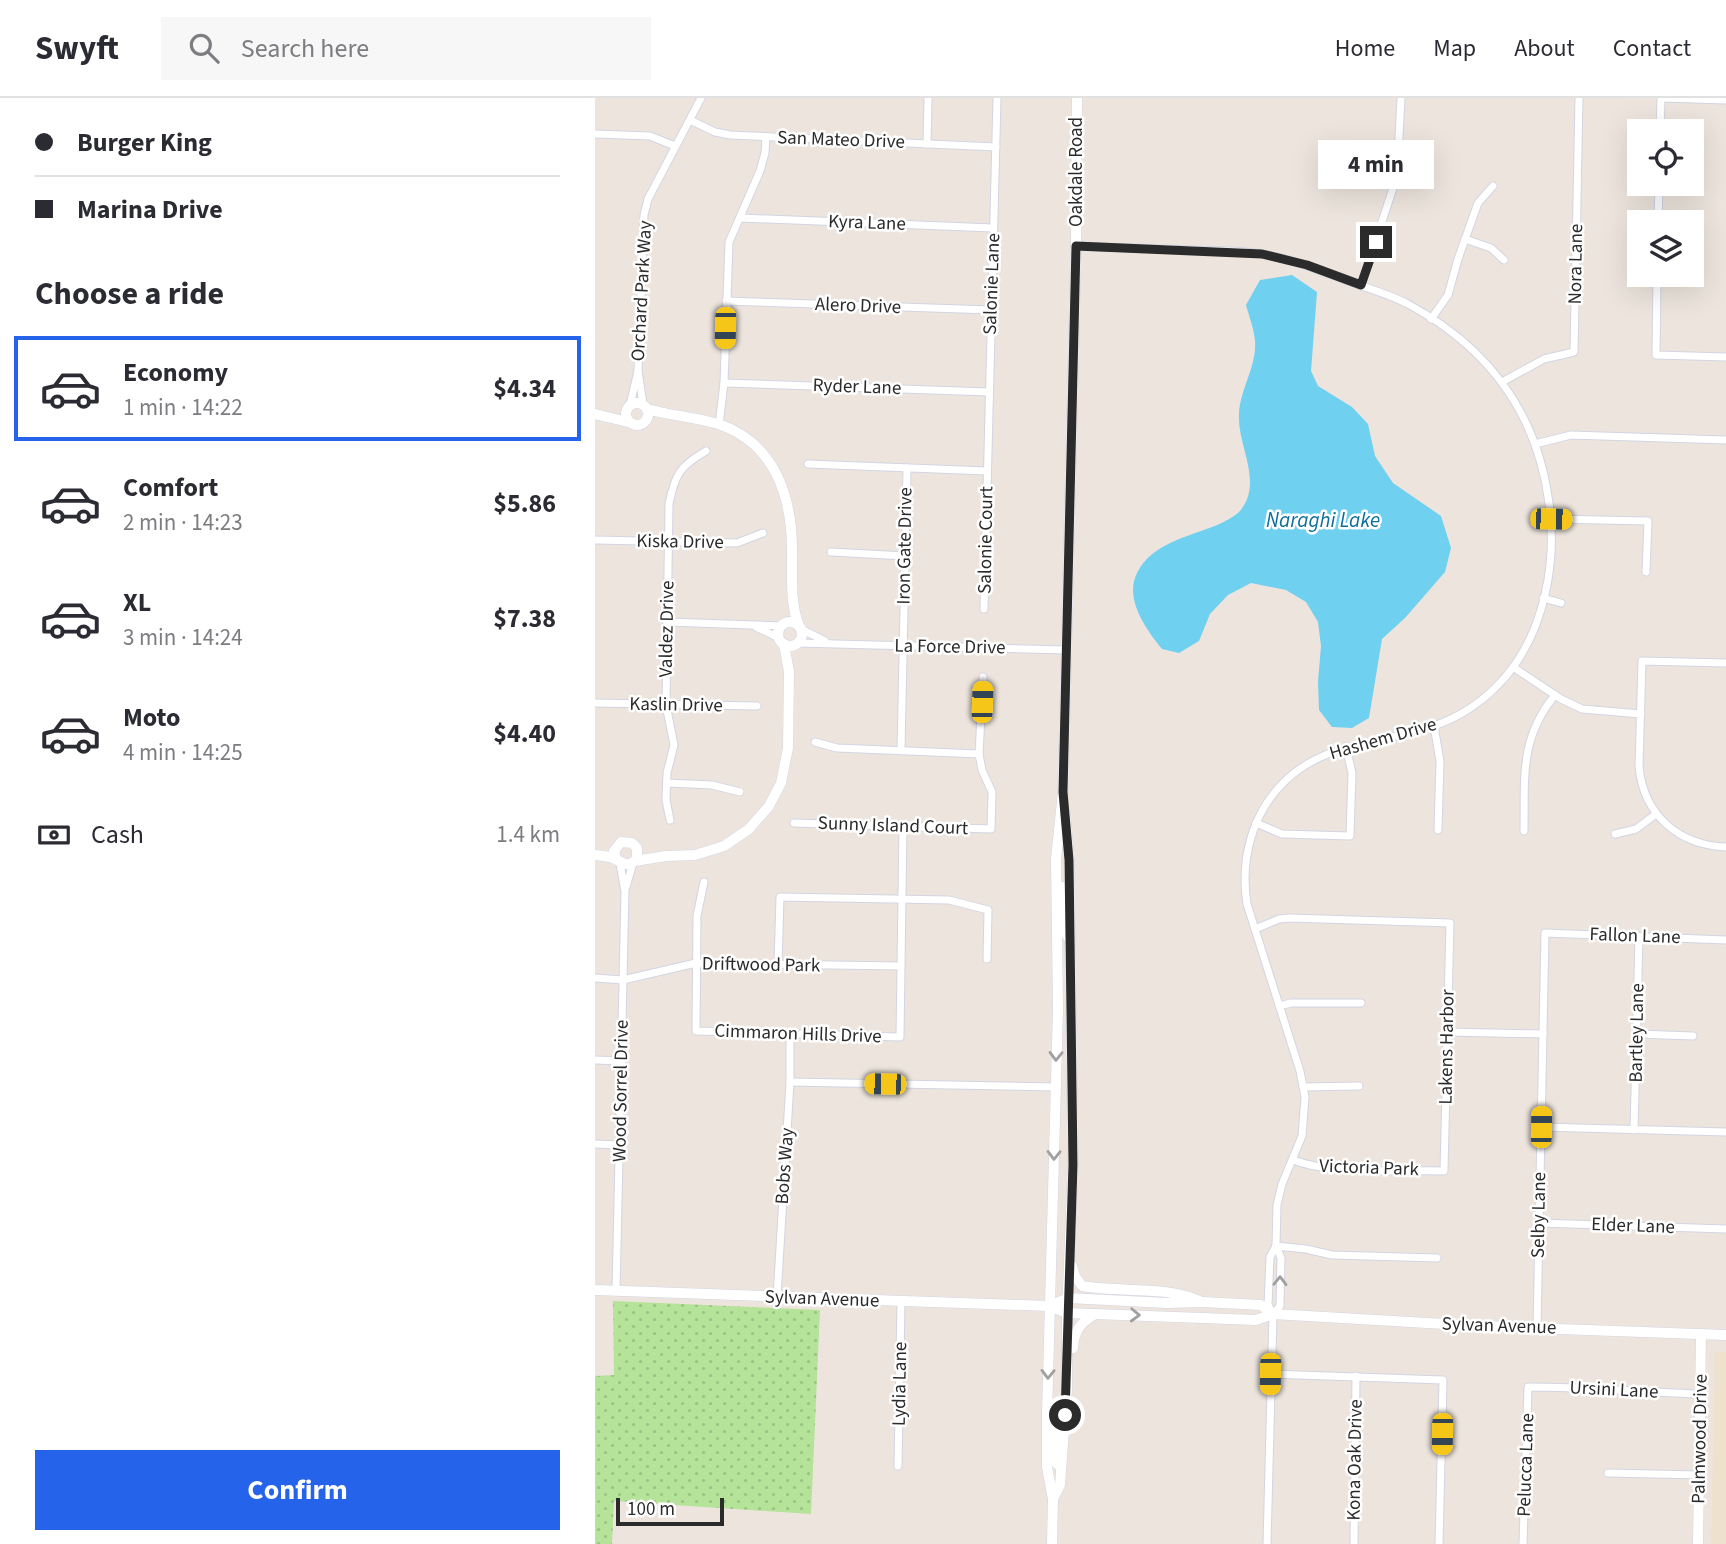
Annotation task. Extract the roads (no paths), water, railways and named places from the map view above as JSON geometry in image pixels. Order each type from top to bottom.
[{"type":"main road","name":"Oakdale Road","points":[[1052,1544],[1053,1499],[1048,1467],[1047,1414],[1058,1008],[1056,859],[1063,792],[1077,98]]},
{"type":"main road","points":[[595,413],[628,407],[637,402],[645,407],[719,425],[755,446],[776,473],[789,504],[792,527],[792,596],[802,637],[797,644],[789,672],[787,760],[781,783],[769,806],[748,829],[724,846],[695,855],[666,856],[627,865],[595,853]]},
{"type":"main road","points":[[628,407],[625,416],[629,423]]},
{"type":"main road","points":[[645,407],[648,415],[646,422]]},
{"type":"main road","points":[[595,413],[615,417],[636,426],[684,417]]},
{"type":"main road","points":[[789,672],[781,641],[792,596]]},
{"type":"main road","name":"La Force Drive","points":[[783,625],[793,623],[800,628]]},
{"type":"main road","name":"La Force Drive","points":[[781,641],[797,644]]},
{"type":"main road","name":"Oakdale Road","points":[[1053,1499],[1060,1485],[1068,1369],[1067,1313],[1073,1165],[1069,860],[1063,792]]},
{"type":"main road","points":[[595,853],[616,847],[625,841],[637,848],[666,856]]},
{"type":"main road","points":[[616,847],[618,861]]},
{"type":"main road","points":[[634,862],[638,855],[637,848]]},
{"type":"main road","points":[[1056,859],[1062,886],[1064,933],[1070,941]]},
{"type":"main road","points":[[1070,1260],[1075,1276],[1082,1286],[1164,1291],[1182,1294],[1203,1303]]},
{"type":"main road","name":"Sylvan Avenue","points":[[595,1290],[1049,1306],[1067,1313],[1257,1320],[1273,1314],[1726,1335]]},
{"type":"main road","name":"Sylvan Avenue","points":[[1049,1306],[1068,1298],[1261,1305],[1273,1314]]},
{"type":"main road","points":[[1068,1369],[1077,1331],[1081,1324],[1095,1314]]},
{"type":"main road","name":"Palmwood Drive","points":[[1698,1544],[1701,1335]]},
{"type":"main road","points":[[1047,1414],[1054,1422],[1055,1460],[1061,1468]]},
{"type":"street","name":"Orchard Park Way","points":[[628,407],[638,370],[644,215],[648,199],[701,98]]},
{"type":"street","points":[[927,144],[928,98]]},
{"type":"street","name":"Salonie Lane","points":[[987,471],[997,98]]},
{"type":"street","points":[[1361,285],[1397,176],[1401,98]]},
{"type":"street","name":"Nora Lane","points":[[1502,382],[1543,359],[1574,352],[1579,98]]},
{"type":"street","points":[[1661,119],[1662,98],[1726,100]]},
{"type":"street","name":"San Mateo Drive","points":[[690,120],[715,132],[730,135],[996,146]]},
{"type":"street","points":[[595,134],[650,136],[675,146]]},
{"type":"street","points":[[719,425],[724,383],[729,242],[760,171],[766,137]]},
{"type":"street","points":[[1431,319],[1448,295],[1478,203],[1493,186]]},
{"type":"street","name":"Kyra Lane","points":[[740,218],[993,228]]},
{"type":"street","points":[[1465,239],[1491,248],[1504,260]]},
{"type":"street","name":"Hashem Drive","points":[[1076,246],[1262,254],[1307,265],[1404,303],[1431,319],[1489,365],[1522,415],[1535,444],[1545,478],[1551,519],[1550,557],[1534,632],[1513,667],[1475,704],[1434,726],[1322,755],[1287,779],[1271,798],[1256,823],[1249,842],[1245,878],[1247,904],[1303,1087],[1305,1104],[1303,1130],[1279,1197],[1276,1247],[1281,1258],[1280,1306],[1273,1314],[1267,1544]]},
{"type":"street","points":[[1657,287],[1655,355],[1726,357]]},
{"type":"street","name":"Alero Drive","points":[[726,301],[990,310]]},
{"type":"street","name":"Orchard Park Way","points":[[638,370],[645,407]]},
{"type":"street","name":"Ryder Lane","points":[[724,383],[989,392]]},
{"type":"street","points":[[1535,444],[1571,435],[1726,440]]},
{"type":"street","name":"Valdez Drive","points":[[670,820],[666,800],[674,745],[666,705],[669,504],[673,483],[684,464],[706,451]]},
{"type":"street","points":[[808,464],[987,471]]},
{"type":"street","name":"Iron Gate Drive","points":[[901,750],[907,468]]},
{"type":"street","name":"Salonie Court","points":[[984,609],[987,471]]},
{"type":"street","points":[[1551,519],[1648,521],[1646,572]]},
{"type":"street","name":"Kiska Drive","points":[[595,540],[737,544],[763,533]]},
{"type":"street","points":[[831,552],[905,556]]},
{"type":"street","points":[[1543,598],[1561,603]]},
{"type":"street","name":"La Force Drive","points":[[667,622],[783,625]]},
{"type":"street","name":"La Force Drive","points":[[752,626],[781,641]]},
{"type":"street","name":"La Force Drive","points":[[800,628],[810,636],[833,644]]},
{"type":"street","name":"La Force Drive","points":[[797,644],[1066,650]]},
{"type":"street","points":[[1726,663],[1642,661],[1641,714],[1641,780],[1656,814],[1683,837],[1706,845],[1726,846]]},
{"type":"street","points":[[1513,667],[1582,709],[1641,714]]},
{"type":"street","points":[[815,742],[837,748],[979,754],[983,677]]},
{"type":"street","points":[[1524,831],[1525,768],[1529,741],[1537,721],[1555,695]]},
{"type":"street","name":"Kaslin Drive","points":[[595,703],[757,706]]},
{"type":"street","points":[[1434,726],[1440,761],[1439,830]]},
{"type":"street","points":[[1256,823],[1282,834],[1350,836],[1352,773],[1346,747]]},
{"type":"street","name":"Sunny Island Court","points":[[794,823],[991,829],[992,792],[982,770],[979,754]]},
{"type":"street","points":[[667,783],[712,785],[740,792]]},
{"type":"street","points":[[1615,834],[1636,828],[1656,814]]},
{"type":"street","points":[[901,967],[903,826]]},
{"type":"street","name":"Wood Sorrel Drive","points":[[616,1291],[625,891],[618,861]]},
{"type":"street","name":"Wood Sorrel Drive","points":[[625,891],[634,862]]},
{"type":"street","points":[[696,963],[697,916],[704,883]]},
{"type":"street","points":[[778,964],[780,897],[949,900],[988,910],[987,959]]},
{"type":"street","name":"Lakens Harbor","points":[[1255,929],[1279,919],[1289,918],[1450,923],[1444,1171]]},
{"type":"street","name":"Fallon Lane","points":[[1545,933],[1726,940]]},
{"type":"street","name":"Selby Lane","points":[[1537,1328],[1545,933]]},
{"type":"street","name":"Bartley Lane","points":[[1634,1130],[1639,937]]},
{"type":"street","name":"Driftwood Park","points":[[595,978],[623,980],[696,963],[901,967]]},
{"type":"street","name":"Cimmaron Hills Drive","points":[[696,963],[696,1031],[790,1035],[899,1037],[901,967]]},
{"type":"street","points":[[1279,1006],[1291,1003],[1361,1003]]},
{"type":"street","points":[[1447,1032],[1543,1034]]},
{"type":"street","points":[[1637,1034],[1693,1035]]},
{"type":"street","name":"Bobs Way","points":[[777,1297],[790,1082],[790,1035]]},
{"type":"street","points":[[595,1060],[622,1061]]},
{"type":"street","points":[[790,1082],[1056,1087]]},
{"type":"street","points":[[1303,1087],[1359,1086]]},
{"type":"street","points":[[1541,1127],[1726,1132]]},
{"type":"street","points":[[595,1144],[620,1145]]},
{"type":"street","name":"Victoria Park","points":[[1294,1160],[1305,1165],[1327,1168],[1444,1171]]},
{"type":"street","name":"Elder Lane","points":[[1539,1223],[1726,1229]]},
{"type":"street","points":[[1276,1247],[1306,1249],[1332,1255],[1437,1258]]},
{"type":"street","name":"Lydia Lane","points":[[898,1466],[901,1302]]},
{"type":"street","points":[[1270,1374],[1443,1380],[1439,1544]]},
{"type":"street","name":"Kona Oak Drive","points":[[1354,1544],[1356,1376]]},
{"type":"street","name":"Ursini Lane","points":[[1528,1387],[1701,1394]]},
{"type":"street","name":"Pelucca Lane","points":[[1524,1544],[1528,1387]]},
{"type":"street","points":[[1608,1473],[1700,1475]]},
{"type":"water","name":"Naraghi Lake","points":[[1292,275],[1317,292],[1311,371],[1318,386],[1352,407],[1368,424],[1375,456],[1393,483],[1441,516],[1451,548],[1445,572],[1405,618],[1382,639],[1369,718],[1352,728],[1332,727],[1319,710],[1321,646],[1318,622],[1306,602],[1286,590],[1251,583],[1228,595],[1210,614],[1199,641],[1179,653],[1162,649],[1144,623],[1133,593],[1137,573],[1152,555],[1172,542],[1229,519],[1240,511],[1247,500],[1250,476],[1239,414],[1255,341],[1246,305],[1260,280]]}]
